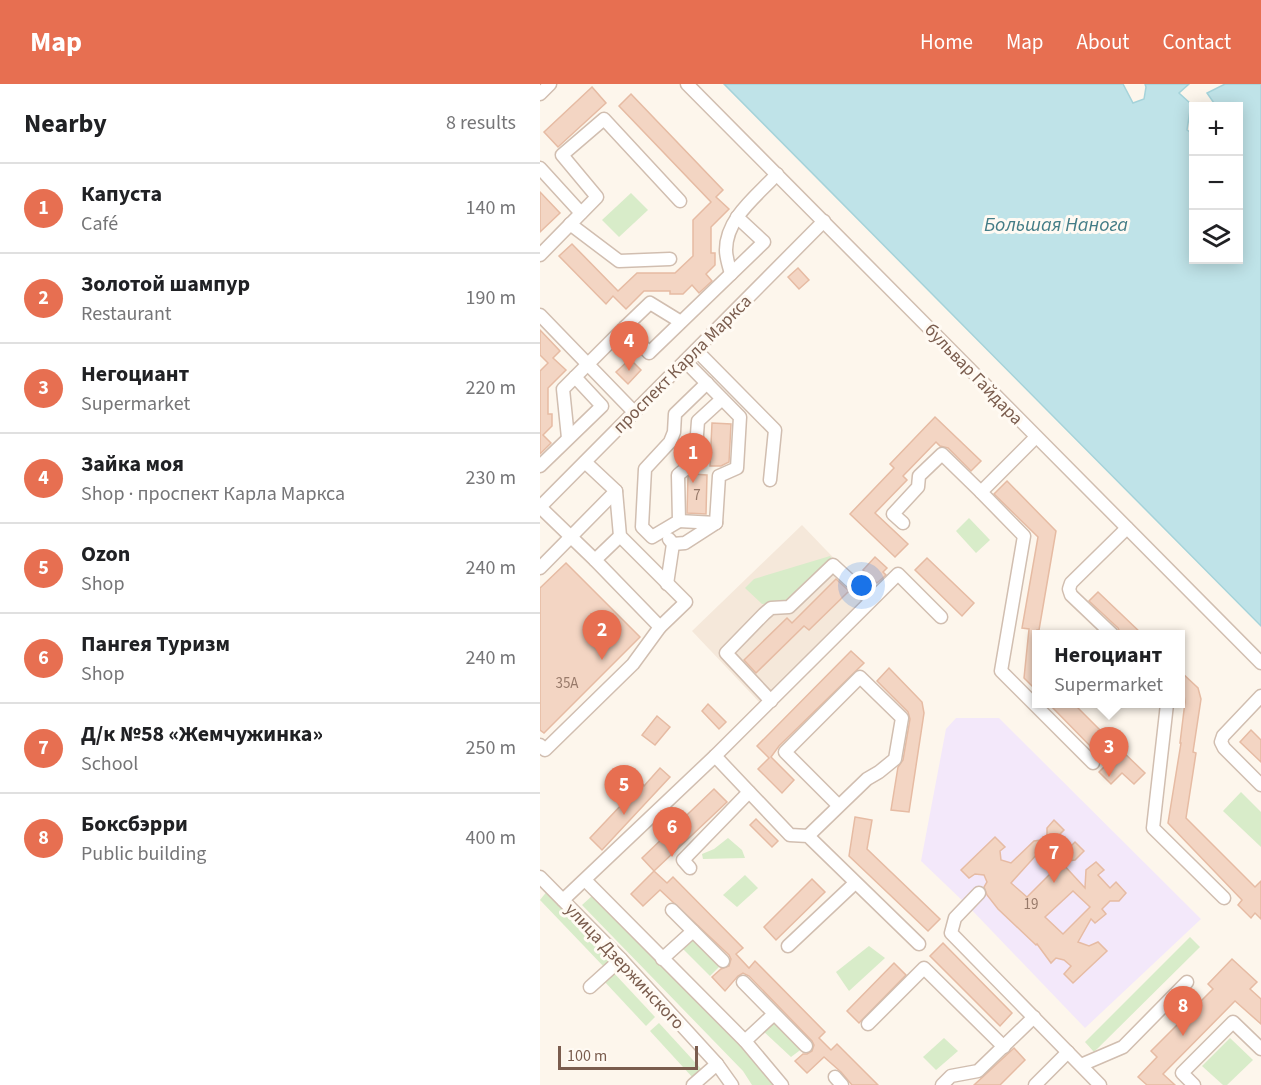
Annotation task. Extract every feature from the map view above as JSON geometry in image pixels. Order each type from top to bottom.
[{"type":"street","points":[[540,94],[550,84]]},
{"type":"street","name":"бульвар Гайдара","points":[[687,84],[1261,663]]},
{"type":"street","points":[[540,255],[597,197],[562,154],[604,119],[680,201]]},
{"type":"street","points":[[540,168],[581,213]]},
{"type":"street","points":[[730,274],[726,251],[729,233],[737,217],[777,174]]},
{"type":"street","points":[[625,327],[650,353],[764,242],[737,217]]},
{"type":"street","name":"проспект Карла Маркса","points":[[540,507],[824,221]]},
{"type":"street","points":[[570,224],[619,261],[670,259]]},
{"type":"street","points":[[568,438],[563,389],[650,303],[681,322]]},
{"type":"street","points":[[540,315],[634,412]]},
{"type":"street","points":[[696,350],[774,430],[770,480]]},
{"type":"street","points":[[685,361],[740,417],[737,468],[719,476],[716,523]]},
{"type":"street","points":[[540,466],[602,406],[575,377]]},
{"type":"street","points":[[707,383],[675,414],[674,432],[670,442],[645,469],[642,527],[673,544],[685,543],[716,523]]},
{"type":"street","points":[[679,521],[678,476],[695,461],[698,421],[722,399]]},
{"type":"street","points":[[981,492],[1036,437]]},
{"type":"street","points":[[903,523],[893,514],[918,487],[919,476],[942,454],[1024,536],[1001,671],[1032,702]]},
{"type":"street","points":[[542,750],[633,664],[660,627],[686,602],[620,536],[616,491],[585,462]]},
{"type":"street","points":[[540,568],[616,491]]},
{"type":"street","points":[[540,507],[660,627]]},
{"type":"street","points":[[636,553],[657,535],[679,521],[716,523]]},
{"type":"street","points":[[1108,630],[1071,595],[1069,589],[1071,583],[1127,528]]},
{"type":"street","points":[[595,561],[620,536]]},
{"type":"street","points":[[667,584],[673,544]]},
{"type":"street","points":[[771,701],[726,653],[764,614],[771,608],[789,608],[833,566],[871,600]]},
{"type":"street","points":[[563,900],[715,756],[898,574],[941,617]]},
{"type":"street","points":[[808,836],[867,779],[895,759],[902,718],[860,677],[785,752],[839,806]]},
{"type":"street","points":[[1261,696],[1223,736],[1221,742],[1224,748],[1261,785]]},
{"type":"street","points":[[1038,708],[1093,763]]},
{"type":"street","points":[[1167,708],[1153,828],[1224,898]]},
{"type":"street","points":[[715,756],[790,835],[808,836],[919,944]]},
{"type":"street","points":[[690,868],[682,860],[749,792]]},
{"type":"street","name":"улица Дзержинского","points":[[540,877],[621,959],[717,1064],[732,1085]]},
{"type":"street","points":[[585,880],[744,1041],[782,1085]]},
{"type":"street","points":[[788,946],[855,883]]},
{"type":"street","points":[[979,893],[955,918],[951,933],[1100,1085]]},
{"type":"street","points":[[672,910],[723,961]]},
{"type":"street","points":[[662,959],[693,931]]},
{"type":"street","points":[[590,987],[621,959]]},
{"type":"street","points":[[868,1024],[924,968],[1004,1047]]},
{"type":"street","points":[[743,982],[806,1046]]},
{"type":"street","points":[[1082,1065],[1123,1047],[1186,982]]},
{"type":"street","points":[[744,1041],[774,1014]]},
{"type":"street","points":[[942,1085],[951,1076],[978,1071],[1034,1017]]},
{"type":"street","points":[[1194,1085],[1182,1073],[1233,1022],[1261,1049]]},
{"type":"street","points":[[1035,1085],[1068,1052]]},
{"type":"street","points":[[693,1085],[717,1064]]},
{"type":"shaded area","points":[[802,525],[873,599],[762,705],[692,631]]},
{"type":"shaded area","points":[[956,718],[999,718],[1201,919],[1085,1028],[967,905],[921,861],[946,729]]},
{"type":"green space","points":[[631,193],[648,210],[619,237],[602,220]]},
{"type":"green space","points":[[969,518],[990,540],[976,553],[956,531]]},
{"type":"green space","points":[[830,556],[833,560],[789,604],[762,604],[745,588],[754,579]]},
{"type":"green space","points":[[1241,792],[1261,812],[1261,847],[1223,811]]},
{"type":"green space","points":[[728,838],[742,850],[745,858],[703,859],[702,854],[714,849]]},
{"type":"green space","points":[[745,875],[758,888],[737,907],[723,895]]},
{"type":"green space","points":[[548,890],[614,959],[605,968],[540,900]]},
{"type":"green space","points":[[593,895],[746,1050],[774,1085],[752,1085],[743,1071],[582,905]]},
{"type":"green space","points":[[692,936],[721,965],[710,976],[681,947]]},
{"type":"green space","points":[[1190,937],[1200,947],[1094,1052],[1085,1042]]},
{"type":"green space","points":[[869,946],[885,958],[849,991],[836,972]]},
{"type":"green space","points":[[613,972],[655,1017],[646,1026],[604,981]]},
{"type":"green space","points":[[772,1019],[803,1048],[791,1057],[761,1029]]},
{"type":"green space","points":[[659,1023],[703,1071],[694,1079],[650,1031]]},
{"type":"green space","points":[[944,1038],[958,1051],[936,1070],[923,1057]]},
{"type":"green space","points":[[1230,1038],[1253,1060],[1227,1085],[1223,1085],[1202,1066]]},
{"type":"water","name":"Большая Нанога","points":[[724,84],[1123,84],[1133,103],[1144,99],[1145,84],[1189,84],[1179,93],[1189,102],[1187,130],[1189,131],[1189,264],[1243,264],[1243,102],[1213,102],[1207,93],[1225,84],[1261,84],[1261,626]]},
{"type":"building","points":[[592,87],[606,103],[558,147],[544,132]]},
{"type":"building","points":[[631,94],[723,190],[716,197],[729,209],[711,227],[711,253],[715,253],[715,265],[706,274],[712,281],[699,293],[692,285],[683,294],[670,294],[670,291],[644,291],[626,309],[613,296],[606,304],[559,256],[572,244],[618,291],[637,273],[675,273],[693,256],[693,220],[711,202],[619,106]]},
{"type":"building","points":[[540,192],[560,213],[540,232]]},
{"type":"building","points":[[798,268],[809,280],[799,289],[788,277]]},
{"type":"building","points":[[540,330],[560,351],[553,358],[566,370],[548,388],[548,414],[552,414],[552,426],[543,435],[551,443],[540,454],[540,371],[548,363],[540,355]]},
{"type":"building","points":[[630,359],[641,370],[628,384],[616,372]]},
{"type":"building","points":[[935,417],[981,461],[971,471],[948,448],[936,442],[903,476],[907,480],[875,513],[908,544],[895,557],[850,514],[894,468],[890,464]]},
{"type":"building","points":[[712,423],[731,424],[729,462],[721,466],[710,466]]},
{"type":"building","points":[[692,474],[707,475],[706,514],[687,513],[688,477]]},
{"type":"building","points":[[1007,481],[1056,531],[1039,630],[1032,630],[1032,686],[1024,678],[1029,629],[1022,628],[1038,537],[994,494]]},
{"type":"building","points":[[875,557],[887,568],[883,572],[886,575],[877,583],[863,570]]},
{"type":"building","points":[[927,558],[974,603],[962,616],[915,570]]},
{"type":"building","points":[[566,563],[640,637],[544,733],[540,730],[540,588]]},
{"type":"building","points":[[836,579],[849,591],[809,630],[804,626],[756,673],[744,660],[787,618],[792,623]]},
{"type":"building","points":[[1098,592],[1138,630],[1119,630],[1089,601]]},
{"type":"building","points":[[851,651],[864,663],[779,746],[771,757],[794,780],[782,793],[758,769],[769,758],[757,746]]},
{"type":"building","points":[[889,668],[922,702],[924,713],[909,812],[891,810],[898,767],[903,760],[910,719],[908,712],[877,681]]},
{"type":"building","points":[[1185,676],[1198,688],[1201,699],[1186,818],[1255,887],[1261,881],[1261,919],[1255,913],[1251,918],[1238,905],[1242,900],[1168,823],[1185,708]]},
{"type":"building","points":[[708,704],[726,722],[719,729],[702,711]]},
{"type":"building","points":[[1053,708],[1078,708],[1109,739],[1096,752]]},
{"type":"building","points":[[657,716],[670,727],[655,745],[642,735]]},
{"type":"building","points":[[1251,730],[1261,740],[1261,762],[1240,742]]},
{"type":"building","points":[[1121,750],[1145,773],[1134,784],[1122,773],[1111,784],[1099,772]]},
{"type":"building","points":[[660,768],[670,777],[602,850],[590,838],[642,783],[644,786]]},
{"type":"building","points":[[714,789],[727,802],[654,871],[642,858]]},
{"type":"building","points":[[855,817],[872,820],[867,849],[940,919],[928,931],[849,856]]},
{"type":"building","points":[[756,819],[778,841],[772,847],[750,825]]},
{"type":"building","points":[[1054,820],[1064,830],[1058,836],[1070,847],[1075,842],[1084,851],[1075,860],[1061,862],[1085,888],[1086,870],[1096,862],[1104,870],[1098,875],[1110,888],[1116,882],[1126,893],[1119,901],[1110,901],[1102,909],[1106,914],[1095,923],[1091,919],[1078,942],[1089,946],[1098,942],[1107,951],[1073,983],[1064,974],[1071,966],[1064,960],[1056,958],[1051,963],[1037,944],[998,909],[987,895],[984,887],[987,882],[984,875],[975,874],[969,878],[961,870],[995,837],[1005,847],[1000,851],[1001,860],[1011,863],[1034,841],[1041,840],[1047,835],[1047,828]],"holes":[[[1038,853],[1054,870],[1027,897],[1011,883]],[[1073,891],[1090,907],[1063,934],[1045,917]]]},
{"type":"building","points":[[654,871],[667,883],[673,877],[743,948],[736,954],[749,968],[755,961],[825,1032],[819,1038],[831,1050],[837,1044],[878,1085],[852,1085],[824,1057],[807,1073],[795,1061],[803,1054],[812,1051],[814,1045],[812,1041],[749,976],[743,973],[738,976],[725,991],[712,977],[721,969],[729,966],[731,959],[729,955],[660,890],[643,906],[631,894]]},
{"type":"building","points":[[812,879],[825,892],[776,940],[764,927]]},
{"type":"building","points":[[943,943],[1012,1013],[1000,1026],[930,956]]},
{"type":"building","points":[[1232,959],[1257,982],[1250,989],[1261,999],[1261,1024],[1235,1001],[1163,1074],[1175,1085],[1147,1085],[1138,1077],[1157,1057],[1151,1051],[1213,989],[1208,984]]},
{"type":"building","points":[[894,963],[906,975],[859,1023],[847,1011]]},
{"type":"building","points":[[1014,1048],[1025,1060],[1000,1085],[974,1085]]},
{"type":"place","name":"Зайка моя","points":[[629,371]]},
{"type":"place","name":"Капуста","points":[[693,483]]},
{"type":"place","name":"Золотой шампур","points":[[602,660]]},
{"type":"place","name":"Негоциант","points":[[1109,777]]},
{"type":"place","name":"Ozon","points":[[624,815]]},
{"type":"place","name":"Пангея Туризм","points":[[672,857]]},
{"type":"place","name":"Д/к №58 «Жемчужинка»","points":[[1054,883]]},
{"type":"place","name":"Боксбэрри","points":[[1183,1036]]}]
